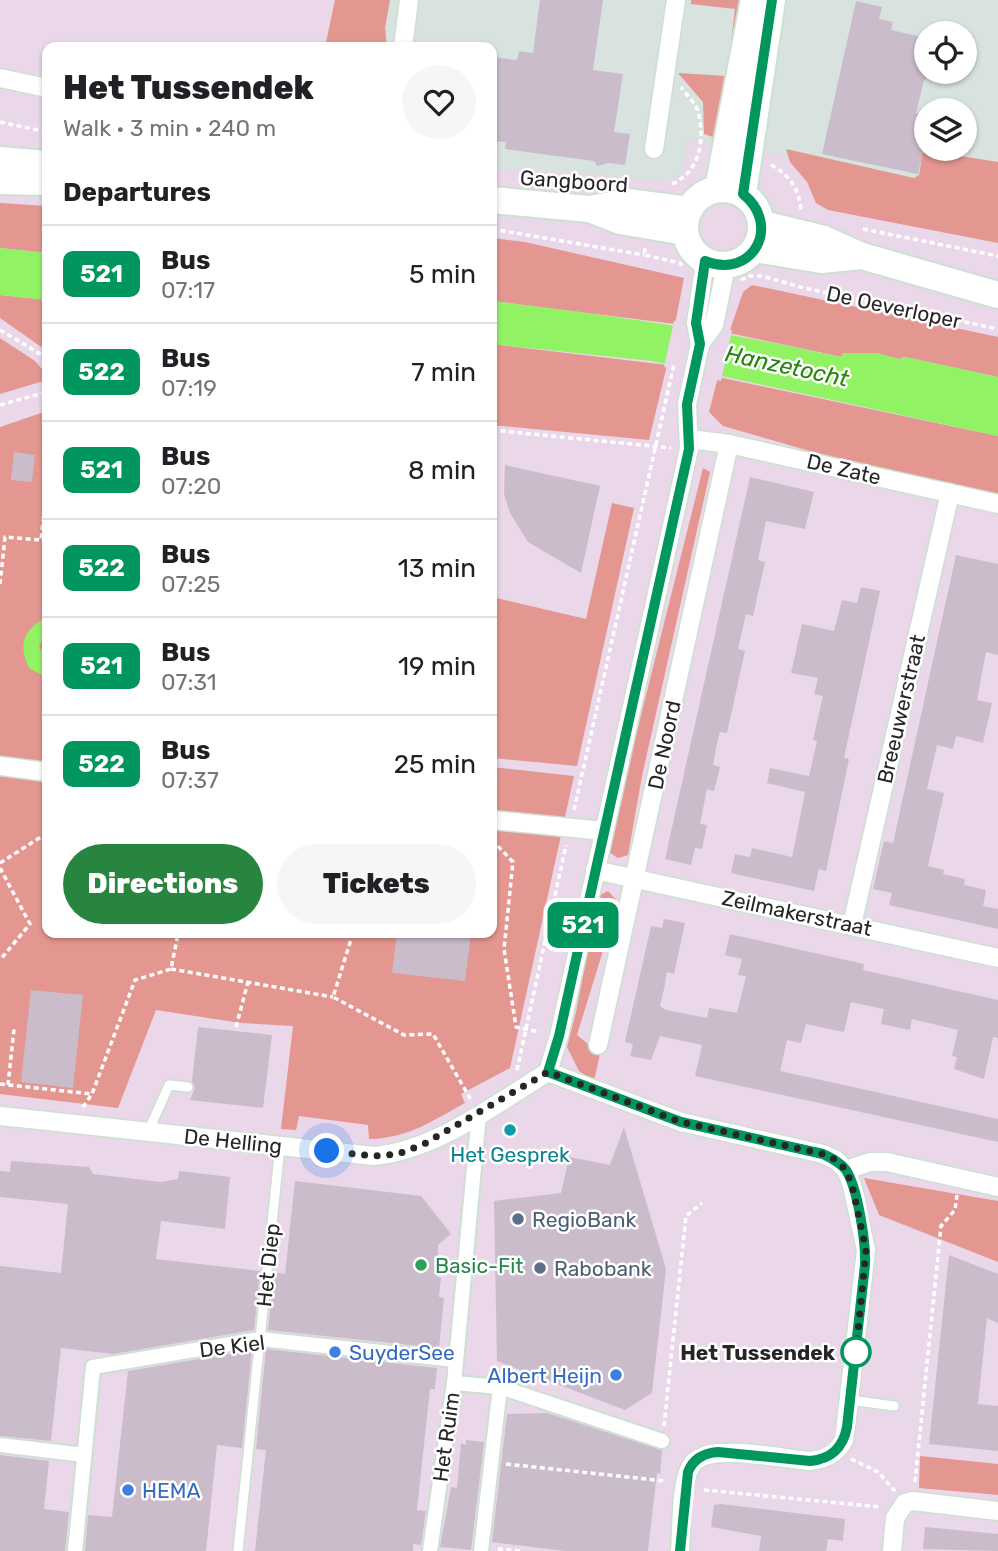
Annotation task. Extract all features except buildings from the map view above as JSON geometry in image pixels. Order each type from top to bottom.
[{"type":"main road","points":[[730,192],[754,0]]},
{"type":"main road","points":[[730,192],[772,0]]},
{"type":"main road","points":[[0,160],[42,164]]},
{"type":"main road","points":[[0,181],[42,182]]},
{"type":"main road","points":[[730,192],[752,202],[759,236],[737,263],[719,276],[695,254],[687,221],[701,196],[730,192]]},
{"type":"main road","name":"Gangboord","points":[[497,200],[589,209],[627,202],[687,221]]},
{"type":"main road","name":"De Oeverloper","points":[[759,236],[821,260],[863,256],[998,295]]},
{"type":"street","points":[[404,42],[409,0]]},
{"type":"street","points":[[654,149],[676,0]]},
{"type":"street","points":[[0,78],[42,87]]},
{"type":"street","name":"De Noord","points":[[548,1072],[559,1036],[690,444],[687,404],[700,344],[714,325],[719,276]]},
{"type":"street","name":"De Zate","points":[[690,444],[729,444],[998,504]]},
{"type":"street","name":"De Noord","points":[[598,1045],[729,444]]},
{"type":"street","name":"Breeuwerstraat","points":[[852,925],[950,493]]},
{"type":"street","points":[[0,766],[42,771]]},
{"type":"street","points":[[497,821],[604,831]]},
{"type":"street","name":"Zeilmakerstraat","points":[[595,870],[998,958]]},
{"type":"street","points":[[548,1072],[681,1122],[823,1154],[836,1160],[846,1170],[852,1185],[866,1250],[844,1440],[832,1454],[810,1461],[711,1452],[691,1465],[685,1489],[680,1551]]},
{"type":"street","name":"De Helling","points":[[0,1116],[374,1156],[398,1154],[424,1144],[548,1072]]},
{"type":"street","name":"Het Ruim","points":[[430,1551],[454,1383],[479,1114]]},
{"type":"street","points":[[846,1170],[878,1161],[998,1187]]},
{"type":"street","name":"De Kiel","points":[[84,1455],[93,1367],[260,1339],[456,1360]]},
{"type":"street","points":[[454,1383],[500,1387],[662,1441]]},
{"type":"street","points":[[481,1551],[500,1387]]},
{"type":"street","points":[[0,1445],[84,1455],[75,1551]]},
{"type":"street","points":[[892,1551],[905,1507],[998,1511]]},
{"type":"lane","name":"De Helling","points":[[148,1132],[169,1085],[188,1087]]},
{"type":"lane","name":"Het Diep","points":[[238,1551],[281,1146]]},
{"type":"lane","points":[[850,1400],[894,1406]]},
{"type":"path","points":[[667,69],[697,108],[700,150]]},
{"type":"path","points":[[0,121],[42,131]]},
{"type":"path","name":"Gangboord","points":[[549,180],[603,183]]},
{"type":"path","points":[[856,228],[998,256]]},
{"type":"path","points":[[497,230],[644,255]]},
{"type":"path","name":"De Oeverloper","points":[[719,276],[762,276],[790,285],[998,329]]},
{"type":"path","points":[[0,330],[42,355]]},
{"type":"path","points":[[0,405],[42,393]]},
{"type":"path","points":[[516,1073],[666,399]]},
{"type":"path","points":[[497,430],[654,446],[690,444]]},
{"type":"path","points":[[0,584],[5,537],[41,540],[42,531]]},
{"type":"path","points":[[0,960],[30,924],[0,865],[42,836]]},
{"type":"path","points":[[497,845],[513,862],[504,949],[516,1027],[559,1036]]},
{"type":"path","points":[[171,969],[177,938]]},
{"type":"path","points":[[333,997],[351,938]]},
{"type":"path","points":[[0,1084],[92,1094],[135,980],[171,969],[333,997],[404,1035],[433,1034],[479,1114]]},
{"type":"path","points":[[236,1027],[248,982]]},
{"type":"path","points":[[8,1085],[14,1029]]},
{"type":"path","points":[[905,1507],[941,1226],[955,1210],[958,1179]]},
{"type":"path","points":[[666,1481],[671,1444],[662,1441],[686,1216],[702,1203]]},
{"type":"path","points":[[832,1454],[862,1462],[878,1472],[905,1507]]},
{"type":"shaded area","points":[[335,0],[390,0],[385,28],[386,42],[326,42]]},
{"type":"shaded area","points":[[363,0],[998,0],[998,220],[795,158],[686,139],[684,172],[672,180],[658,182],[581,173],[497,169],[497,42],[355,42]]},
{"type":"shaded area","points":[[691,0],[741,0],[722,140],[704,134],[703,102],[678,73],[727,76],[735,9],[691,4]]},
{"type":"shaded area","points":[[786,149],[914,178],[919,175],[921,161],[977,161],[977,159],[998,162],[998,243],[828,210],[816,203],[807,182],[790,162]]},
{"type":"shaded area","points":[[0,203],[42,206],[42,252],[0,248]]},
{"type":"shaded area","points":[[497,239],[525,242],[684,278],[675,324],[497,302]]},
{"type":"shaded area","points":[[752,285],[998,337],[998,377],[876,353],[844,353],[842,357],[729,333],[743,292]]},
{"type":"shaded area","points":[[0,295],[42,299],[42,347],[0,318]]},
{"type":"shaded area","points":[[0,338],[35,361],[42,369],[42,381],[0,394]]},
{"type":"shaded area","points":[[497,345],[667,365],[649,440],[497,425]]},
{"type":"shaded area","points":[[718,377],[998,436],[998,494],[834,458],[723,426],[709,412]]},
{"type":"shaded area","points":[[42,413],[42,938],[497,938],[497,768],[574,776],[510,1068],[461,1094],[465,1103],[420,1127],[383,1138],[369,1139],[368,1125],[299,1116],[296,1130],[281,1129],[293,1026],[241,1023],[156,1010],[118,1108],[0,1094],[0,427]]},
{"type":"shaded area","points":[[703,468],[710,472],[642,776],[628,855],[618,858],[607,851]]},
{"type":"shaded area","points":[[612,503],[634,508],[577,766],[497,758],[497,598],[586,619]]},
{"type":"shaded area","points":[[608,891],[618,902],[577,1035],[600,1054],[594,1081],[579,1071],[567,1047],[598,896]]},
{"type":"shaded area","points":[[864,1178],[998,1201],[998,1262],[879,1215]]},
{"type":"shaded area","points":[[920,1456],[998,1464],[998,1495],[919,1488]]},
{"type":"water","points":[[0,248],[42,252],[42,299],[0,295]]},
{"type":"water","name":"Hanzetocht","points":[[497,302],[667,324],[841,357],[843,353],[876,353],[899,359],[905,357],[998,377],[998,436],[652,361],[497,345]]},
{"type":"water","points":[[42,620],[42,640],[39,646],[42,651],[42,675],[29,668],[24,652],[28,632]]},
{"type":"pier","points":[[674,321],[732,330],[721,381],[664,367]]},
{"type":"bus line","name":"521","points":[[680,1551],[688,1472],[697,1459],[711,1452],[718,1452],[821,1460],[839,1448],[844,1440],[866,1250],[852,1185],[846,1170],[836,1160],[823,1154],[681,1122],[548,1072],[559,1036],[689,449],[687,404],[700,344],[696,323],[705,261],[726,266],[737,263],[748,257],[761,237],[759,212],[743,194],[772,0]]},
{"type":"place","name":"Het Gesprek","points":[[510,1130]]},
{"type":"place","name":"RegioBank","points":[[518,1219]]},
{"type":"place","name":"Basic-Fit","points":[[421,1265]]},
{"type":"place","name":"Rabobank","points":[[540,1268]]},
{"type":"place","name":"SuyderSee","points":[[335,1352]]},
{"type":"place","name":"Het Tussendek","points":[[856,1352]]},
{"type":"place","name":"Albert Heijn","points":[[616,1375]]},
{"type":"place","name":"HEMA","points":[[128,1490]]},
{"type":"route","points":[[327,1151],[374,1156],[398,1154],[424,1144],[479,1114],[548,1072],[681,1122],[823,1154],[836,1160],[846,1170],[852,1185],[866,1250],[856,1352]]}]
